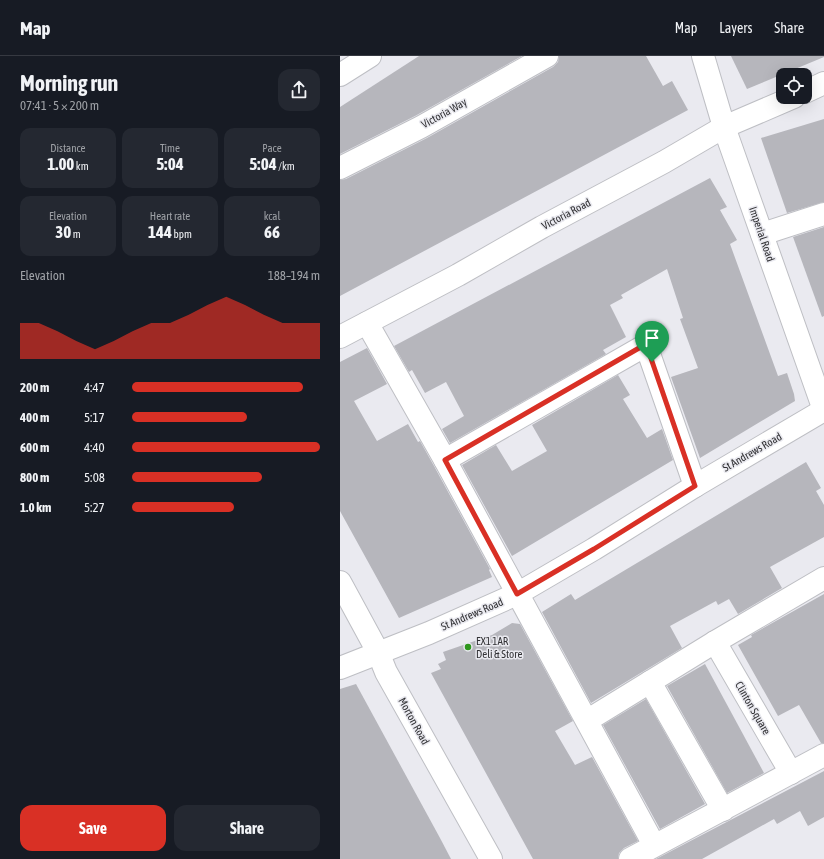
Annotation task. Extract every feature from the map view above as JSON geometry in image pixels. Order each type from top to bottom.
[{"type":"street","points":[[340,75],[370,56]]},
{"type":"street","name":"Victoria Way","points":[[340,168],[421,127],[547,56]]},
{"type":"street","name":"Imperial Road","points":[[704,56],[724,127],[824,410]]},
{"type":"street","points":[[812,89],[824,83]]},
{"type":"street","name":"Victoria Road","points":[[340,337],[458,275],[542,227],[664,162],[724,127],[778,104]]},
{"type":"street","points":[[762,234],[824,214]]},
{"type":"street","points":[[367,323],[445,460],[517,594],[588,720],[654,845]]},
{"type":"street","points":[[445,460],[646,344],[695,486]]},
{"type":"street","name":"St Andrews Road","points":[[340,668],[517,594],[824,410]]},
{"type":"street","points":[[588,720],[715,642],[824,578]]},
{"type":"street","name":"Morton Road","points":[[340,582],[378,652],[386,672],[491,859]]},
{"type":"street","name":"Clinton Square","points":[[715,642],[791,773]]},
{"type":"street","points":[[650,682],[723,810]]},
{"type":"street","points":[[630,859],[824,755]]},
{"type":"building","points":[[419,56],[522,56],[415,116],[340,154],[340,107]]},
{"type":"building","points":[[559,56],[646,56],[663,86],[672,81],[688,110],[340,296],[340,180],[346,179],[427,138],[553,67],[558,62]]},
{"type":"building","points":[[731,56],[824,56],[798,68],[776,68],[776,77],[747,89]]},
{"type":"building","points":[[824,119],[824,202],[787,213],[761,138]]},
{"type":"building","points":[[710,178],[727,207],[720,210],[737,240],[730,244],[778,376],[787,373],[795,401],[700,458],[671,377],[698,368],[680,319],[683,318],[667,269],[621,295],[623,298],[610,305],[626,337],[603,350],[606,354],[450,443],[442,429],[464,416],[446,382],[425,393],[412,370],[409,372],[394,346]]},
{"type":"building","points":[[824,227],[824,316],[822,317],[793,237]]},
{"type":"building","points":[[367,348],[387,384],[354,401],[377,441],[408,424],[418,442],[420,441],[434,466],[490,569],[489,570],[492,577],[399,618],[340,511],[340,362]]},
{"type":"building","points":[[618,375],[630,395],[623,399],[647,438],[662,429],[673,460],[512,556],[462,465],[496,445],[512,471],[547,451],[532,425]]},
{"type":"building","points":[[806,462],[821,488],[816,491],[824,505],[824,537],[770,567],[782,588],[738,614],[729,599],[718,605],[716,601],[670,626],[682,648],[591,703],[542,612],[571,594],[575,600]]},
{"type":"building","points":[[824,594],[824,743],[821,743],[799,705],[778,716],[738,645],[752,637],[751,635]]},
{"type":"building","points":[[512,623],[520,624],[573,721],[555,731],[575,765],[592,757],[638,841],[624,848],[619,853],[618,859],[533,859],[431,673],[441,669],[438,664],[446,660],[443,652],[492,635]]},
{"type":"building","points":[[705,664],[764,773],[727,793],[667,686]]},
{"type":"building","points":[[356,684],[451,859],[340,859],[340,689]]},
{"type":"building","points":[[646,699],[705,804],[660,829],[603,725]]},
{"type":"building","points":[[824,771],[824,817],[808,826],[800,811],[777,824],[774,819],[702,859],[656,859]]},
{"type":"place","name":"EX1 1AR Deli & Store","points":[[468,647]]},
{"type":"route","points":[[646,344],[652,362],[695,486],[594,549],[517,594],[445,460],[646,344]]}]
